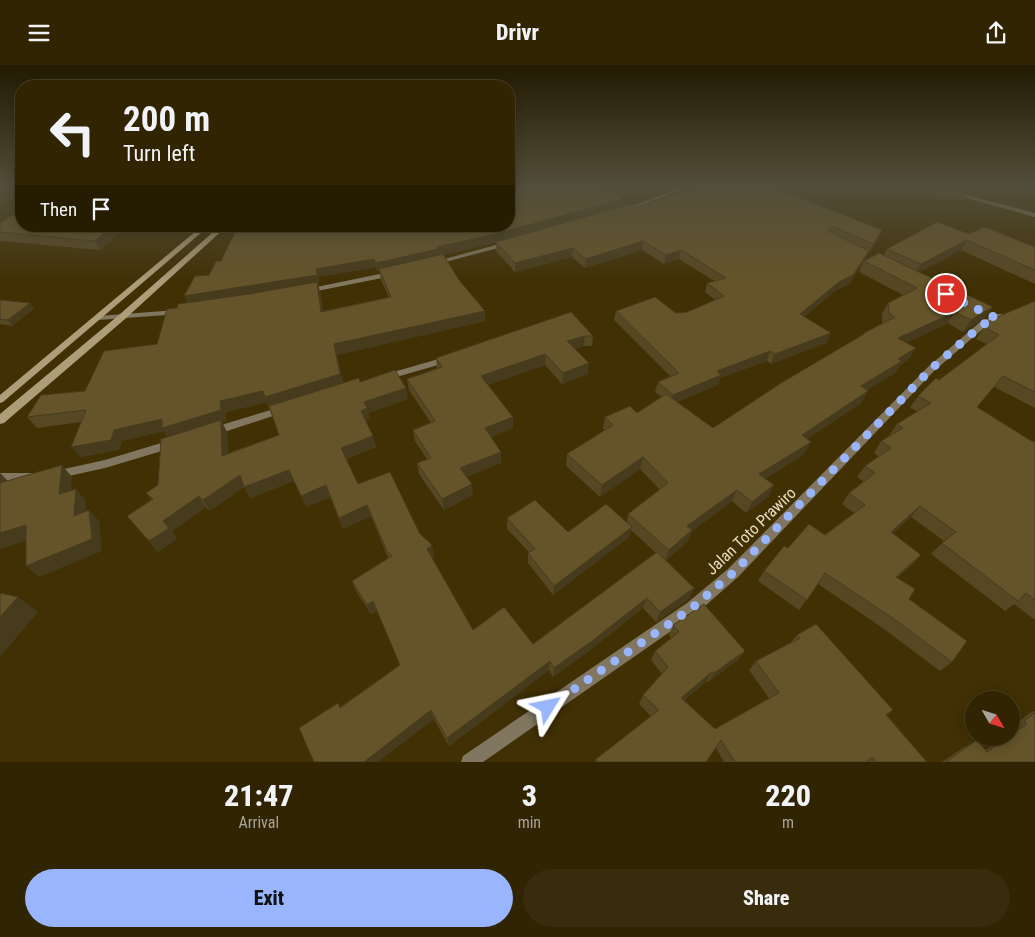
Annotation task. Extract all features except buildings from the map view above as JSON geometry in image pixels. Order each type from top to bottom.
[{"type":"main road","points":[[0,400],[199,232]]},
{"type":"main road","points":[[0,420],[126,317],[218,232]]},
{"type":"street","points":[[423,266],[512,243]]},
{"type":"street","points":[[294,293],[399,272]]},
{"type":"street","points":[[98,318],[144,316],[189,310]]},
{"type":"street","name":"Jalan Toto Prawiro","points":[[469,762],[692,608],[733,573],[931,369],[991,316],[1012,312]]},
{"type":"street","points":[[374,381],[456,357]]},
{"type":"street","points":[[198,436],[290,407]]},
{"type":"street","points":[[0,477],[48,476],[105,464],[180,441]]},
{"type":"route","points":[[548,707],[692,608],[733,573],[822,484],[931,369],[982,325],[996,318],[946,294]]}]
